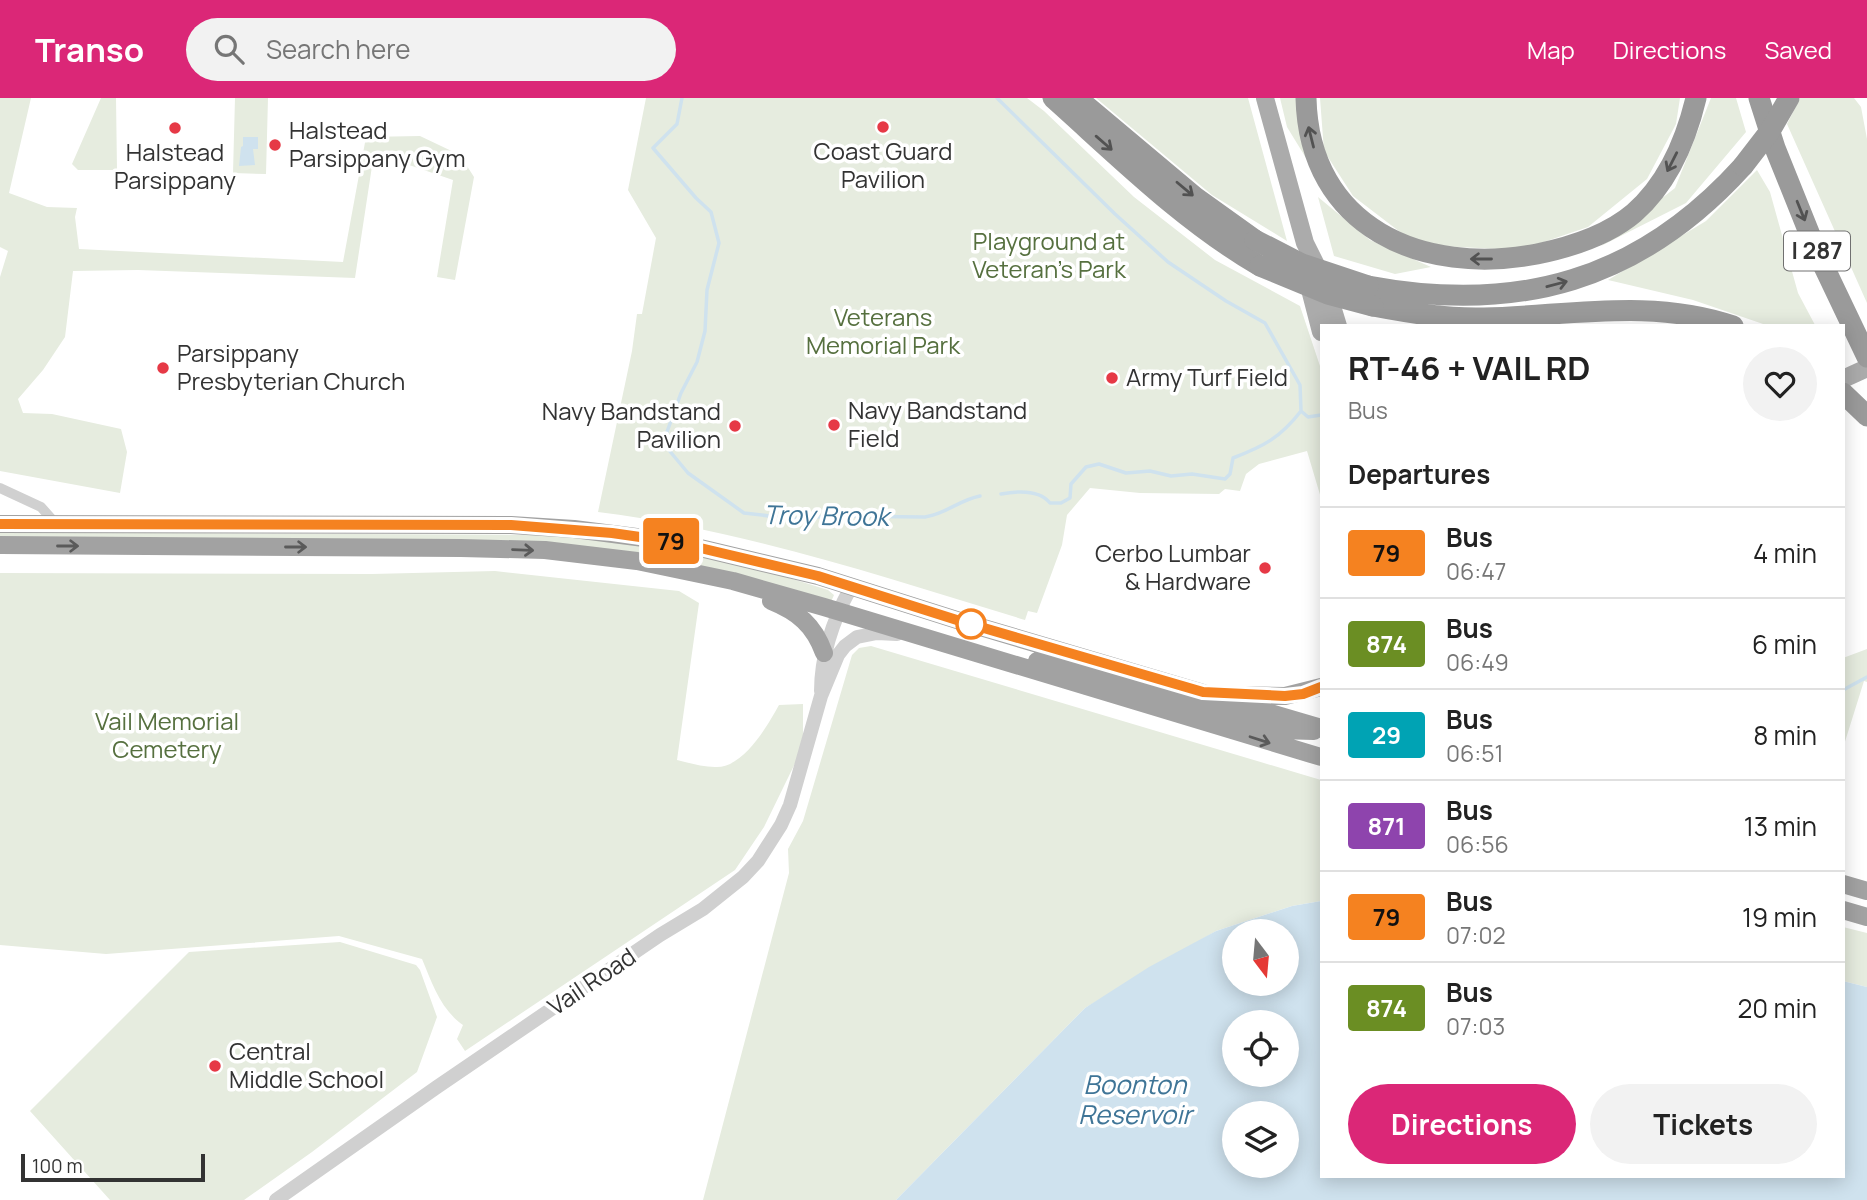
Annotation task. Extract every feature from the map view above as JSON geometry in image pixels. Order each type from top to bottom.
[{"type":"highway","points":[[1053,98],[1181,212],[1223,243],[1260,266],[1328,294],[1370,296],[1483,296],[1529,291],[1572,280],[1636,253],[1673,230],[1709,200],[1743,166],[1770,131],[1789,98]]},
{"type":"highway","points":[[1077,98],[1195,197],[1255,240],[1428,324]]},
{"type":"highway","points":[[1306,98],[1310,133],[1324,172],[1346,206],[1360,219],[1378,232],[1414,250],[1433,256],[1481,260],[1552,251],[1597,236],[1632,214],[1646,201],[1668,170],[1685,133],[1696,98]]},
{"type":"highway","name":"I 287","points":[[1759,98],[1775,148],[1816,250],[1866,359]]},
{"type":"highway","points":[[1771,98],[1775,148]]},
{"type":"highway","points":[[1370,296],[1431,316],[1482,318],[1650,310],[1701,317],[1726,324]]},
{"type":"highway","points":[[1645,324],[1656,320],[1708,324]]},
{"type":"highway","points":[[1846,396],[1867,416]]},
{"type":"highway","points":[[0,524],[511,525],[574,529],[675,542],[818,576],[1320,729]]},
{"type":"highway","points":[[0,545],[545,550],[637,561],[716,577],[1320,757]]},
{"type":"highway","points":[[716,577],[786,607],[800,616],[814,631],[824,653]]},
{"type":"highway","points":[[961,649],[1062,666],[1278,730],[1301,732],[1320,729]]},
{"type":"highway","points":[[1203,692],[1285,696],[1303,694],[1320,687]]},
{"type":"highway","points":[[1845,885],[1867,891]]},
{"type":"highway","points":[[1845,911],[1867,917]]},
{"type":"main road","points":[[1265,98],[1305,243],[1325,284],[1337,324]]},
{"type":"main road","points":[[1305,243],[1308,284],[1320,328]]},
{"type":"main road","points":[[1845,377],[1866,359]]},
{"type":"street","points":[[0,488],[41,507],[56,523]]},
{"type":"street","name":"Vail Road","points":[[821,696],[824,653],[837,612],[851,587]]},
{"type":"street","name":"Vail Road","points":[[276,1200],[455,1074],[718,899],[743,877],[758,861],[781,825],[790,805],[821,696],[838,655],[858,637],[877,633],[912,634]]},
{"type":"green space","points":[[0,98],[31,98],[9,193],[47,207],[77,208],[75,217],[79,249],[343,262],[366,137],[420,136],[460,155],[474,177],[455,280],[437,277],[453,180],[374,153],[355,278],[138,270],[73,271],[65,337],[43,370],[18,399],[23,413],[52,414],[121,429],[127,452],[120,493],[0,471],[0,277],[8,251],[0,247]]},
{"type":"green space","points":[[101,98],[116,98],[117,170],[78,170],[72,164]]},
{"type":"green space","points":[[235,98],[268,98],[266,174],[233,173]]},
{"type":"green space","name":"Veterans Memorial Park","points":[[646,98],[1027,98],[1134,197],[1215,260],[1300,306],[1320,366],[1320,495],[1307,451],[1259,464],[1246,474],[1240,491],[1225,489],[1219,494],[1140,493],[1090,488],[1067,515],[1062,545],[1037,613],[1028,611],[1025,620],[760,543],[706,530],[598,512],[632,351],[637,314],[642,314],[656,238],[628,190]]},
{"type":"green space","points":[[1096,98],[1248,98],[1287,241],[1212,195]]},
{"type":"green space","points":[[1280,98],[1297,98],[1306,158],[1287,127]]},
{"type":"green space","points":[[1320,98],[1680,98],[1676,124],[1647,179],[1588,227],[1520,250],[1417,245],[1353,196],[1324,151]]},
{"type":"green space","points":[[1711,98],[1736,98],[1746,132],[1686,203],[1601,246],[1675,188]]},
{"type":"green space","points":[[1800,98],[1854,98],[1861,107],[1867,139],[1867,303],[1787,124]]},
{"type":"green space","points":[[1757,170],[1770,192],[1798,293],[1814,324],[1763,324],[1693,300],[1608,280],[1706,221]]},
{"type":"green space","points":[[1318,197],[1370,240],[1431,267],[1395,274],[1334,256]]},
{"type":"green space","points":[[0,532],[554,535],[659,548],[726,562],[794,579],[828,590],[834,595],[831,602],[634,555],[0,539]]},
{"type":"green space","name":"Vail Memorial Cemetery","points":[[495,571],[679,591],[699,603],[677,760],[706,766],[725,766],[745,754],[779,705],[803,704],[803,747],[764,827],[735,870],[465,1051],[457,1039],[463,1025],[443,1004],[422,959],[339,936],[106,954],[0,945],[0,573],[372,574]]},
{"type":"green space","points":[[871,646],[1320,780],[1320,901],[1292,906],[1252,919],[1222,919],[1222,929],[1085,1008],[896,1200],[703,1200],[789,873],[788,849],[803,821],[852,655],[859,648]]},
{"type":"green space","points":[[1867,649],[1867,682],[1864,681],[1845,742],[1845,657]]},
{"type":"green space","points":[[1845,928],[1867,933],[1867,987],[1845,982]]},
{"type":"green space","name":"Central Middle School","points":[[340,942],[416,965],[420,970],[437,1017],[417,1072],[244,1200],[110,1200],[30,1111],[189,952]]},
{"type":"water","points":[[243,137],[258,137],[258,149],[253,149],[255,165],[239,166]]},
{"type":"water","name":"Boonton Reservoir","points":[[1320,901],[1320,1178],[1845,1178],[1845,982],[1867,987],[1867,1200],[896,1200],[1085,1008],[1149,967],[1222,929],[1222,996],[1299,996],[1299,919],[1252,919],[1292,906]]},
{"type":"waterway","name":"Troy Brook","points":[[682,98],[677,124],[653,148],[711,212],[719,243],[707,290],[705,331],[697,362],[681,393],[663,443],[688,473],[744,513],[795,519],[829,516],[925,517],[980,496]]},
{"type":"waterway","points":[[997,98],[1168,262],[1226,301],[1265,323],[1300,385],[1301,411]]},
{"type":"waterway","name":"Troy Brook","points":[[1001,494],[1027,492],[1040,495],[1050,503],[1061,503],[1070,498],[1071,484],[1086,467],[1099,464],[1126,473],[1150,471],[1171,476],[1192,474],[1225,479],[1230,474],[1233,458],[1271,440],[1301,411],[1308,417],[1320,415]]},
{"type":"waterway","name":"Troy Brook","points":[[1845,689],[1867,677]]},
{"type":"bus line","name":"79","points":[[0,524],[511,525],[612,533],[675,542],[818,576],[960,621],[1203,692],[1285,696],[1303,694],[1320,687]]},
{"type":"place","name":"Coast Guard Pavilion","points":[[883,127]]},
{"type":"place","name":"Halstead Parsippany","points":[[175,128]]},
{"type":"place","name":"Halstead Parsippany Gym","points":[[275,145]]},
{"type":"place","name":"Parsippany Presbyterian Church","points":[[163,368]]},
{"type":"place","name":"Army Turf Field","points":[[1112,378]]},
{"type":"place","name":"Navy Bandstand Field","points":[[834,425]]},
{"type":"place","name":"Navy Bandstand Pavilion","points":[[735,426]]},
{"type":"place","name":"Cerbo Lumbar & Hardware","points":[[1265,568]]},
{"type":"place","name":"Central Middle School","points":[[215,1066]]},
{"type":"park label","name":"Playground at Veteran's Park","points":[[1049,256]]}]
